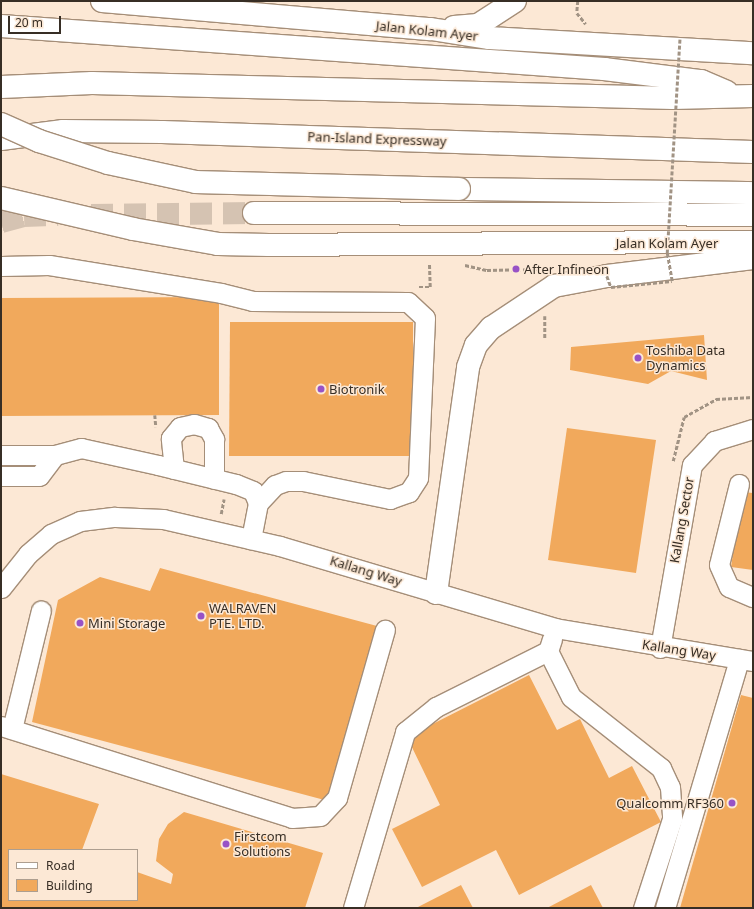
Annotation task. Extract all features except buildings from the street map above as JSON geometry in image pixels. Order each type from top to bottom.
[{"type":"main road","name":"Jalan Kolam Ayer","points":[[102,1],[431,29],[489,38],[753,53]]},
{"type":"main road","points":[[431,29],[478,25],[515,1]]},
{"type":"main road","points":[[1,26],[206,42],[604,69],[701,82],[744,95]]},
{"type":"main road","points":[[1,88],[92,83],[673,98],[744,95]]},
{"type":"main road","points":[[1,124],[39,141],[108,163],[196,182],[459,189],[753,193]]},
{"type":"main road","name":"Pan-Island Expressway","points":[[1,139],[63,131],[162,132],[753,152]]},
{"type":"main road","name":"Jalan Kolam Ayer","points":[[1,198],[133,229],[218,244],[753,242]]},
{"type":"main road","points":[[254,213],[753,215]]},
{"type":"main road","points":[[436,592],[468,367],[476,345],[491,328],[554,286],[607,276],[753,258]]},
{"type":"street","points":[[1,266],[50,265],[221,293],[252,301],[408,302],[426,318],[418,478],[409,492],[390,499],[303,480],[286,481],[275,485],[258,503],[251,539]]},
{"type":"street","points":[[174,469],[171,438],[180,428],[194,424],[208,428],[214,439],[214,479]]},
{"type":"street","name":"Kallang Sector","points":[[660,648],[692,465],[714,441],[753,429]]},
{"type":"street","points":[[1,455],[55,455],[81,448],[214,479],[253,491],[258,503]]},
{"type":"street","points":[[1,476],[39,476],[55,455]]},
{"type":"street","points":[[739,484],[720,565],[729,587],[753,597]]},
{"type":"street","name":"Kallang Way","points":[[1,588],[28,554],[51,534],[80,521],[115,517],[163,519],[251,539],[555,628],[660,648],[746,660]]},
{"type":"street","points":[[41,610],[7,728],[292,818],[320,816],[337,798],[385,630]]},
{"type":"street","points":[[555,628],[548,651],[571,697],[661,768],[670,786],[672,819],[643,908]]},
{"type":"street","points":[[353,908],[405,732],[436,707],[548,651]]},
{"type":"street","points":[[665,908],[746,660]]},
{"type":"path","points":[[408,1],[464,1]]},
{"type":"path","points":[[578,1],[577,13],[590,28]]},
{"type":"path","points":[[607,276],[611,287],[672,281],[667,253],[680,37]]},
{"type":"path","points":[[414,287],[430,287],[429,256]]},
{"type":"path","points":[[458,263],[487,270],[550,269]]},
{"type":"path","points":[[545,316],[545,339]]},
{"type":"tunnel","points":[[91,215],[254,213]]},
{"type":"tunnel","points":[[1,222],[24,216],[58,215]]},
{"type":"place","name":"After Infineon","points":[[516,269]]},
{"type":"place","name":"Toshiba Data Dynamics","points":[[638,358]]},
{"type":"place","name":"Biotronik","points":[[321,389]]},
{"type":"place","name":"WALRAVEN PTE. LTD.","points":[[201,616]]},
{"type":"place","name":"Mini Storage","points":[[80,623]]},
{"type":"place","name":"Qualcomm RF360","points":[[732,803]]},
{"type":"place","name":"Firstcom Solutions","points":[[226,844]]}]
